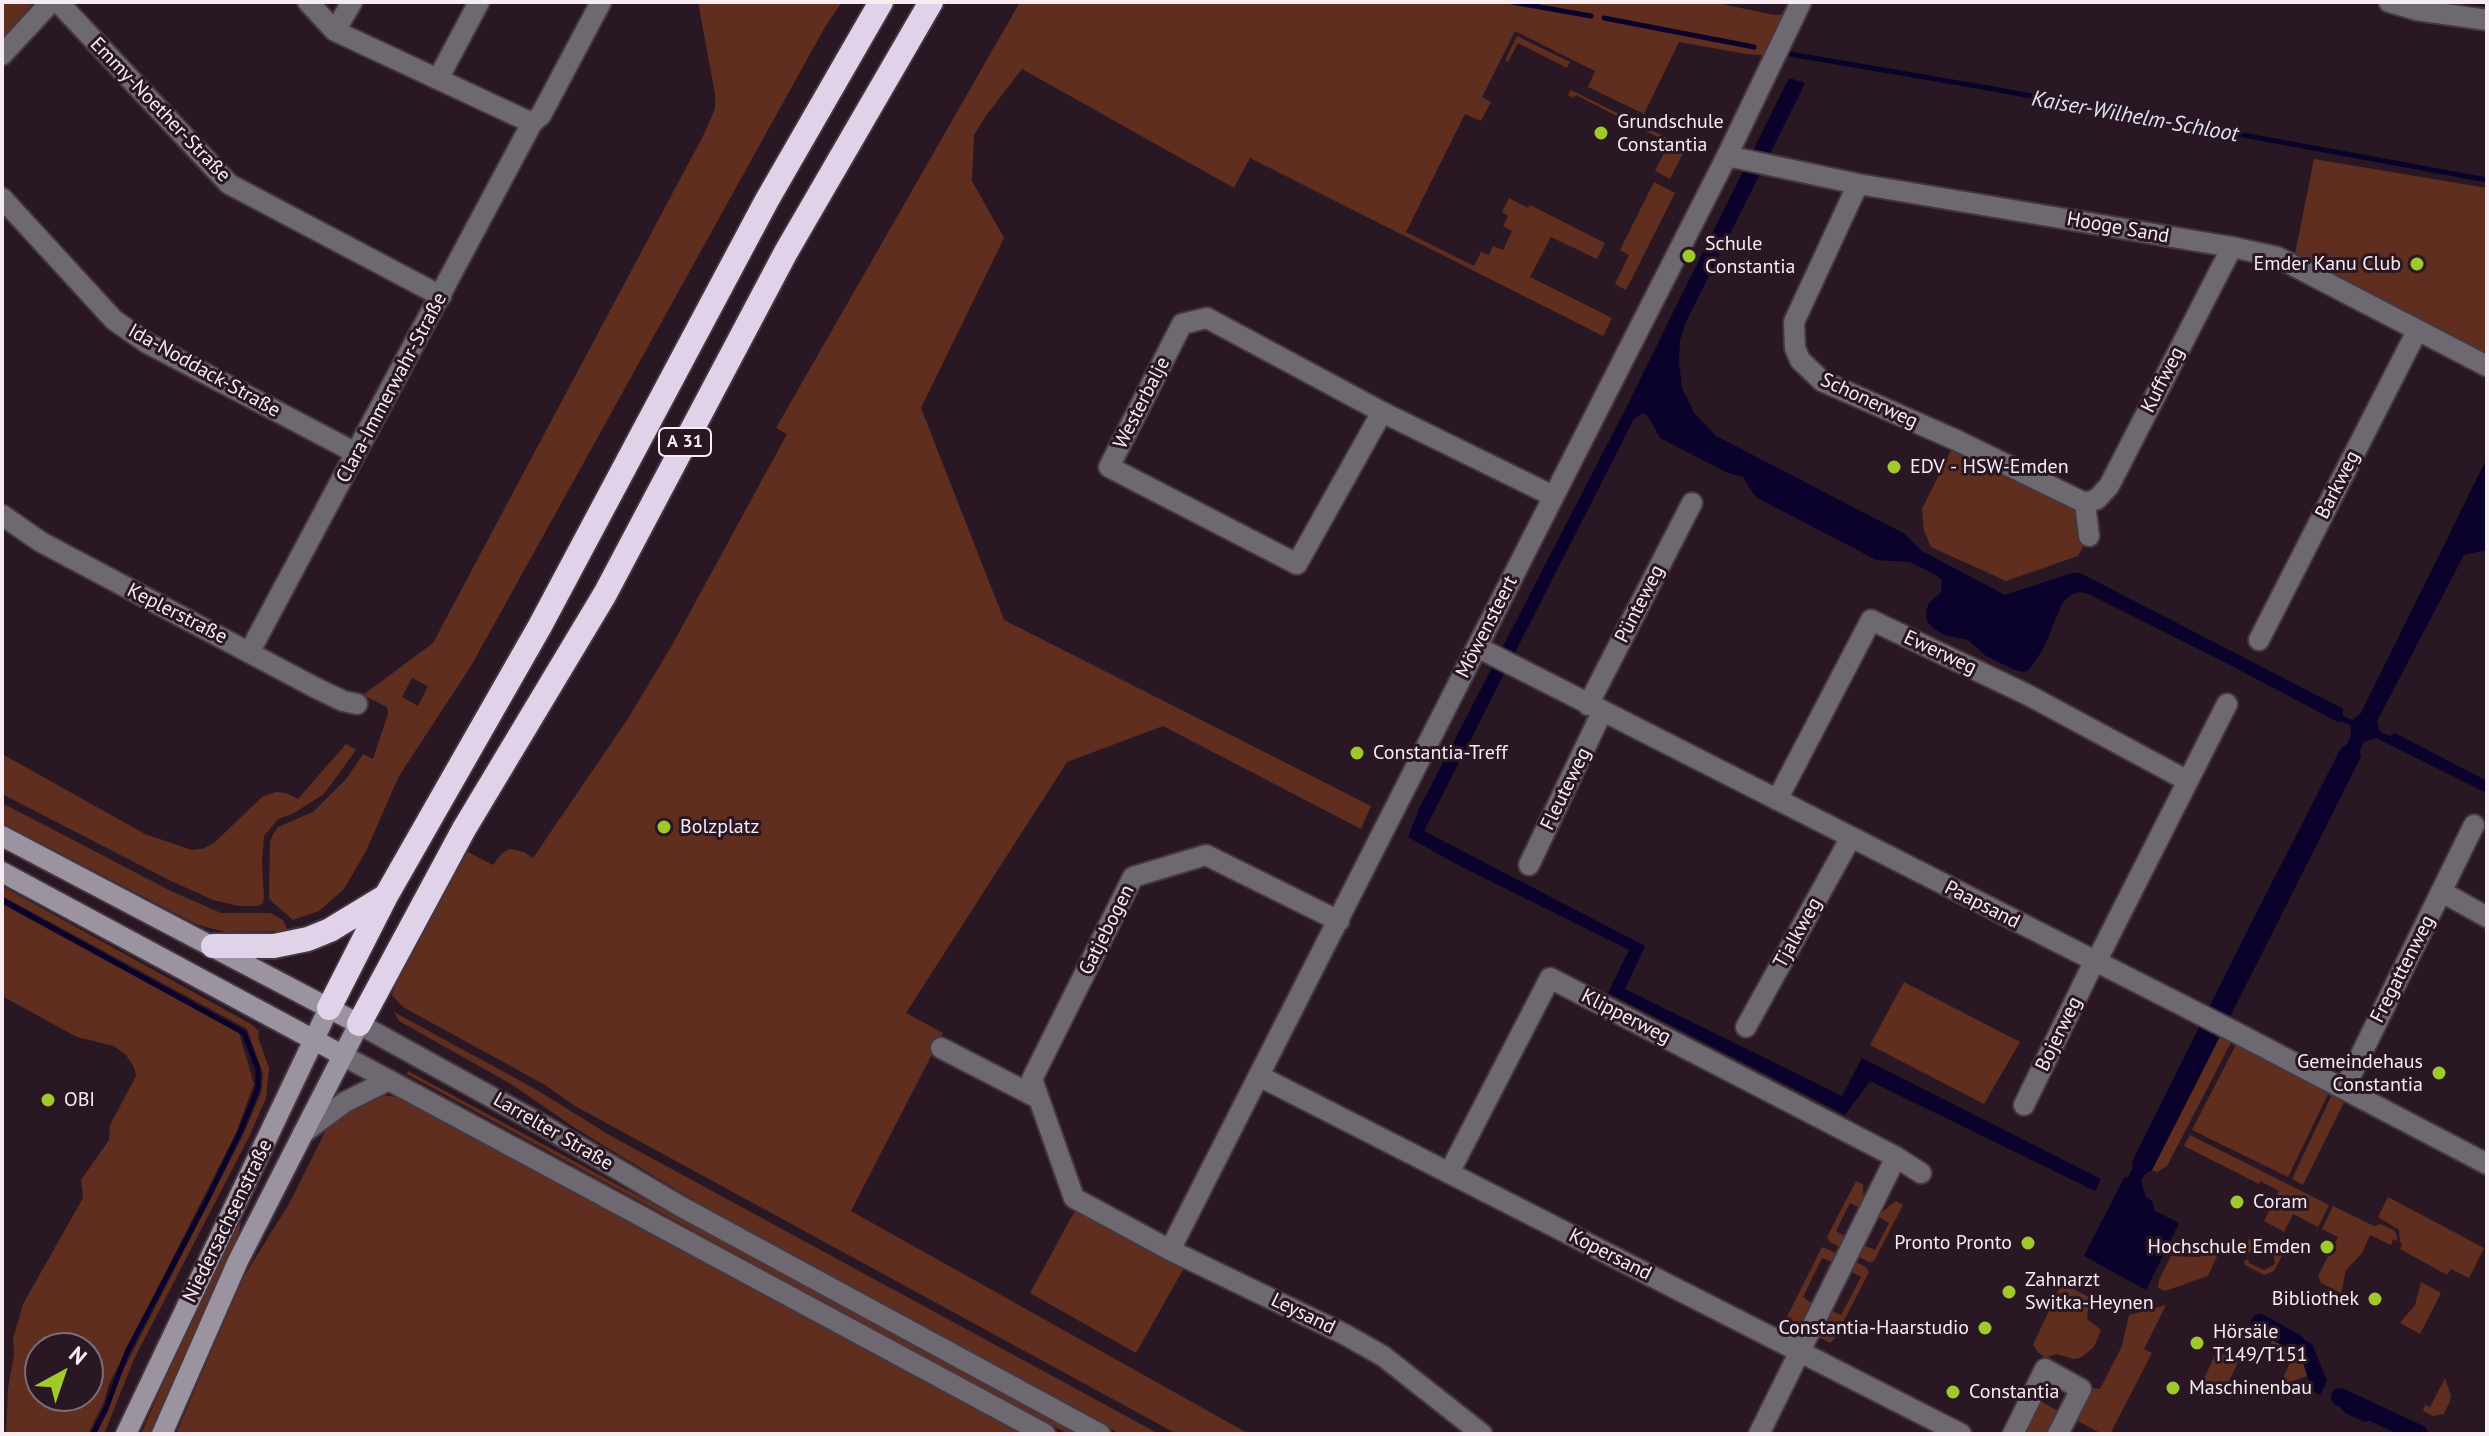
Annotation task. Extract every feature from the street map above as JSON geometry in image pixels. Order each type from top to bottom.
[{"type":"highway","name":"A 31","points":[[386,896],[540,626],[781,174],[881,2]]},
{"type":"highway","name":"A 31","points":[[359,1024],[464,829],[605,594],[786,252],[931,2]]},
{"type":"highway","points":[[213,946],[274,946],[308,939],[330,930],[386,896]]},
{"type":"highway","points":[[329,1008],[386,896]]},
{"type":"main road","name":"Larrelter Straße","points":[[2,836],[359,1024]]},
{"type":"main road","name":"Larrelter Straße","points":[[2,872],[342,1055]]},
{"type":"main road","name":"Niedersachsenstraße","points":[[126,1434],[329,1008]]},
{"type":"main road","name":"Niedersachsenstraße","points":[[162,1434],[238,1261],[359,1024]]},
{"type":"street","points":[[2,54],[51,2]]},
{"type":"street","name":"Emmy-Noether-Straße","points":[[58,2],[229,184],[441,296]]},
{"type":"street","points":[[308,2],[335,31],[532,123]]},
{"type":"street","points":[[335,31],[352,2]]},
{"type":"street","points":[[438,79],[479,2]]},
{"type":"street","name":"Clara-Immerwahr-Straße","points":[[250,651],[532,123],[541,115],[601,2]]},
{"type":"street","name":"Möwensteert","points":[[1170,1250],[1339,921],[1494,656],[1553,496],[1734,157],[1801,2]]},
{"type":"street","points":[[2389,2],[2421,11],[2487,20]]},
{"type":"street","name":"Hooge Sand","points":[[1734,157],[1858,184],[2232,247],[2293,264],[2487,366]]},
{"type":"street","name":"Schonerweg","points":[[1858,184],[1794,322],[1795,348],[1800,360],[1822,381],[1956,440],[2085,503]]},
{"type":"street","name":"Ida-Noddack-Straße","points":[[2,198],[114,320],[147,343],[356,453]]},
{"type":"street","name":"Kuffweg","points":[[2085,503],[2097,499],[2109,486],[2232,247]]},
{"type":"street","name":"Westerbalje","points":[[1382,412],[1297,564],[1109,467],[1182,324],[1207,318],[1382,412],[1553,496]]},
{"type":"street","name":"Barkweg","points":[[2259,640],[2417,331]]},
{"type":"street","name":"Pünteweg","points":[[1595,709],[1692,503]]},
{"type":"street","points":[[2085,503],[2089,536]]},
{"type":"street","name":"Keplerstraße","points":[[2,515],[41,542],[343,701],[357,704]]},
{"type":"street","name":"Ewerweg","points":[[1777,800],[1871,620],[2028,695],[2188,781]]},
{"type":"street","name":"Paapsand","points":[[1494,656],[2487,1164]]},
{"type":"street","points":[[2095,962],[2227,704]]},
{"type":"street","name":"Fleuteweg","points":[[1529,865],[1595,709]]},
{"type":"street","name":"Fregattenweg","points":[[2344,1089],[2474,825]]},
{"type":"street","name":"Tjalkweg","points":[[1746,1027],[1850,839]]},
{"type":"street","name":"Gatjebogen","points":[[1109,1218],[1074,1198],[1032,1079],[1133,877],[1206,855],[1339,921]]},
{"type":"street","name":"Fregattenweg","points":[[2442,892],[2487,917]]},
{"type":"street","name":"Bojerweg","points":[[2024,1105],[2095,962]]},
{"type":"street","name":"Klipperweg","points":[[1449,1173],[1550,978],[1896,1157],[1921,1173]]},
{"type":"street","name":"Larrelter Straße","points":[[359,1024],[544,1126],[680,1206],[1100,1434]]},
{"type":"street","points":[[941,1048],[1038,1098]]},
{"type":"street","name":"Larrelter Straße","points":[[342,1055],[1045,1434]]},
{"type":"street","name":"Kopersand","points":[[1259,1076],[1961,1434]]},
{"type":"street","points":[[303,1133],[345,1102],[389,1080]]},
{"type":"street","points":[[1759,1434],[1896,1157]]},
{"type":"street","name":"Leysand","points":[[1109,1218],[1383,1356],[1482,1434]]},
{"type":"street","points":[[2013,1434],[2045,1369],[2081,1389],[2058,1434]]},
{"type":"shaded area","points":[[2,2],[34,2],[4,36],[2,33]]},
{"type":"shaded area","points":[[698,2],[842,2],[825,27],[471,666],[399,776],[366,851],[344,889],[319,911],[293,920],[269,899],[270,842],[273,834],[278,827],[313,812],[347,778],[363,754],[373,759],[388,714],[387,707],[363,695],[433,643],[704,134],[715,109]],"holes":[[[412,678],[428,686],[418,706],[402,697]]]},
{"type":"shaded area","points":[[1020,2],[1712,2],[1774,15],[1795,13],[1774,56],[1679,42],[1644,114],[1588,87],[1595,71],[1515,31],[1482,97],[1491,102],[1481,121],[1465,114],[1406,232],[1474,266],[1481,252],[1489,255],[1493,246],[1503,250],[1512,231],[1503,226],[1508,216],[1502,212],[1509,198],[1528,208],[1530,205],[1605,243],[1597,259],[1551,237],[1530,277],[1612,318],[1603,336],[1250,158],[1234,188],[1022,69],[974,135],[972,181],[1004,238],[921,408],[1004,620],[1371,806],[1361,829],[1163,726],[1067,762],[906,1013],[943,1033],[851,1211],[1249,1434],[1177,1434],[575,1106],[545,1085],[403,1007],[392,995],[464,850],[493,865],[502,853],[510,849],[533,858],[627,720],[671,647],[787,434],[776,428]]},
{"type":"shaded area","points":[[1517,36],[1570,62],[1567,68],[1518,43],[1508,62],[1505,60]]},
{"type":"shaded area","points":[[1789,78],[1805,83],[1686,322],[1680,340],[1682,388],[1694,413],[1716,436],[1905,534],[1922,551],[2005,595],[2080,573],[2343,709],[2343,716],[2352,720],[2361,713],[2487,458],[2487,550],[2464,555],[2377,721],[2380,732],[2390,736],[2395,733],[2487,781],[2487,793],[2376,738],[2364,742],[2361,757],[2199,1078],[2152,1170],[2141,1181],[2155,1211],[2179,1223],[2146,1290],[2084,1256],[2124,1178],[2133,1168],[2132,1162],[2341,748],[2347,744],[2351,735],[2350,725],[2338,722],[2089,594],[2079,592],[2063,602],[2043,649],[2030,669],[2024,672],[2015,670],[1986,656],[1968,640],[1944,635],[1927,621],[1929,603],[1941,592],[1942,581],[1938,576],[1910,562],[1876,560],[1761,500],[1754,495],[1743,477],[1728,473],[1660,438],[1648,416],[1643,413],[1634,419],[1424,831],[1645,946],[1625,989],[1842,1096],[1862,1058],[2101,1179],[2095,1191],[1870,1081],[1845,1115],[1608,993],[1629,950],[1408,837],[1419,809],[1624,412]]},
{"type":"shaded area","points":[[1571,90],[1679,144],[1683,153],[1670,179],[1655,171],[1669,143],[1576,95],[1573,98],[1568,95]]},
{"type":"shaded area","points":[[2314,159],[2487,188],[2487,357],[2293,264]]},
{"type":"shaded area","points":[[1654,182],[1675,193],[1626,290],[1615,284],[1629,255],[1620,250]]},
{"type":"shaded area","points":[[1956,440],[2085,503],[2089,536],[2078,556],[2006,581],[1931,547],[1924,531],[1922,509]]},
{"type":"shaded area","points":[[346,744],[356,750],[324,794],[278,819],[264,836],[264,897],[263,903],[258,906],[239,906],[213,900],[2,794],[2,754],[145,834],[192,850],[202,849],[214,843],[262,797],[276,792],[298,799]]},
{"type":"shaded area","points":[[2,803],[171,891],[221,913],[270,913],[283,920],[288,931],[226,932],[198,925],[2,823]]},
{"type":"shaded area","points":[[2,886],[251,1024],[259,1031],[258,1037],[269,1068],[266,1098],[250,1135],[134,1359],[104,1434],[97,1434],[115,1386],[242,1137],[261,1093],[263,1074],[247,1029],[2,896]]},
{"type":"shaded area","points":[[2,904],[239,1033],[254,1084],[236,1133],[109,1384],[104,1402],[104,1332],[24,1332],[24,1412],[99,1412],[88,1434],[6,1434],[13,1339],[23,1304],[83,1198],[81,1180],[109,1140],[110,1125],[136,1076],[126,1055],[114,1046],[77,1037],[2,996]]},
{"type":"shaded area","points":[[1904,982],[2020,1042],[1984,1104],[1870,1045]]},
{"type":"shaded area","points":[[394,1012],[537,1090],[611,1136],[1159,1434],[1120,1434],[708,1209],[575,1128],[511,1084],[399,1021]]},
{"type":"shaded area","points":[[2224,1027],[2236,1033],[2167,1166],[2157,1172],[2152,1170]]},
{"type":"shaded area","points":[[2241,1035],[2333,1084],[2288,1177],[2192,1130]]},
{"type":"shaded area","points":[[408,1071],[1077,1434],[1068,1434],[835,1308],[407,1074]]},
{"type":"shaded area","points":[[2336,1086],[2349,1092],[2303,1185],[2292,1179]]},
{"type":"shaded area","points":[[383,1095],[406,1099],[1022,1434],[176,1434],[243,1278],[290,1202],[326,1130],[344,1110]]},
{"type":"shaded area","points":[[2190,1135],[2329,1205],[2318,1227],[2293,1214],[2284,1232],[2264,1221],[2279,1191],[2184,1146]]},
{"type":"shaded area","points":[[1856,1181],[1863,1184],[1864,1202],[1861,1208],[1850,1203],[1836,1231],[1846,1237],[1842,1248],[1827,1237]]},
{"type":"shaded area","points":[[2388,1197],[2484,1248],[2469,1278],[2451,1269],[2447,1275],[2400,1249],[2399,1230],[2378,1217]]},
{"type":"shaded area","points":[[1896,1201],[1903,1205],[1874,1261],[1857,1256],[1863,1245],[1875,1250],[1889,1223],[1877,1216]]},
{"type":"shaded area","points":[[2333,1206],[2374,1226],[2381,1224],[2395,1231],[2397,1237],[2391,1245],[2370,1235],[2362,1253],[2346,1270],[2341,1293],[2321,1283],[2318,1276],[2338,1237],[2322,1229]]},
{"type":"shaded area","points":[[1077,1207],[1184,1268],[1136,1353],[1030,1293]]},
{"type":"shaded area","points":[[239,1223],[238,1236],[150,1434],[141,1434],[188,1327]]},
{"type":"shaded area","points":[[2249,1239],[2282,1256],[2274,1271],[2264,1275],[2245,1265],[2244,1261],[2248,1259],[2249,1263],[2264,1270],[2275,1264],[2274,1256],[2256,1248],[2245,1253]]},
{"type":"shaded area","points":[[1822,1247],[1839,1254],[1835,1263],[1822,1258],[1803,1297],[1813,1304],[1799,1327],[1789,1322],[1787,1317]]},
{"type":"shaded area","points":[[2211,1252],[2218,1254],[2208,1276],[2165,1291],[2158,1288],[2171,1256],[2198,1257]]},
{"type":"shaded area","points":[[1854,1261],[1869,1272],[1830,1343],[1819,1337],[1819,1333],[1830,1310],[1841,1315],[1861,1277],[1850,1271]]},
{"type":"shaded area","points":[[2421,1282],[2441,1293],[2420,1334],[2400,1323],[2415,1305]]},
{"type":"shaded area","points":[[2062,1283],[2089,1297],[2087,1319],[2101,1330],[2094,1347],[2082,1357],[2074,1359],[2056,1354],[2045,1358],[2033,1345]]},
{"type":"shaded area","points":[[2166,1305],[2144,1349],[2152,1353],[2110,1434],[2102,1434],[2078,1421],[2085,1398],[2093,1388],[2100,1389],[2122,1346],[2129,1315]]},
{"type":"shaded area","points":[[2280,1326],[2312,1344],[2327,1381],[2320,1395],[2312,1391],[2299,1349],[2275,1336]]},
{"type":"shaded area","points":[[2275,1336],[2299,1349],[2307,1376],[2287,1383],[2282,1380],[2289,1365],[2284,1353],[2270,1345]]},
{"type":"shaded area","points":[[2217,1351],[2238,1362],[2223,1394],[2202,1383]]},
{"type":"shaded area","points":[[2445,1378],[2450,1401],[2444,1414],[2433,1416],[2423,1411],[2425,1405],[2430,1407]]},
{"type":"shaded area","points":[[2344,1389],[2404,1420],[2399,1430],[2376,1418],[2365,1422],[2345,1413],[2337,1403]]},
{"type":"shaded area","points":[[2040,1401],[2062,1413],[2052,1434],[2025,1434]]},
{"type":"waterway","name":"Kaiser-Wilhelm-Schloot","points":[[1512,2],[1591,16]]},
{"type":"waterway","name":"Kaiser-Wilhelm-Schloot","points":[[1604,18],[1754,47]]},
{"type":"waterway","name":"Kaiser-Wilhelm-Schloot","points":[[1784,53],[2487,180]]},
{"type":"waterway","points":[[2,900],[244,1033],[258,1069],[258,1088],[241,1130],[127,1352],[106,1409],[93,1434]]},
{"type":"waterway","points":[[2260,1323],[2296,1343]]},
{"type":"waterway","points":[[2340,1397],[2419,1434]]},
{"type":"place","name":"Grundschule Constantia","points":[[1601,133]]},
{"type":"place","name":"Schule Constantia","points":[[1689,256]]},
{"type":"place","name":"Emder Kanu Club","points":[[2417,264]]},
{"type":"place","name":"EDV - HSW-Emden","points":[[1894,467]]},
{"type":"place","name":"Constantia-Treff","points":[[1357,753]]},
{"type":"place","name":"Bolzplatz","points":[[664,827]]},
{"type":"place","name":"Gemeindehaus Constantia","points":[[2439,1073]]},
{"type":"place","name":"OBI","points":[[48,1100]]},
{"type":"place","name":"Coram","points":[[2237,1202]]},
{"type":"place","name":"Pronto Pronto","points":[[2028,1243]]},
{"type":"place","name":"Hochschule Emden","points":[[2327,1247]]},
{"type":"place","name":"Zahnarzt Switka-Heynen","points":[[2009,1292]]},
{"type":"place","name":"Bibliothek","points":[[2375,1299]]},
{"type":"place","name":"Constantia-Haarstudio","points":[[1985,1328]]},
{"type":"place","name":"Hörsäle T149/T151","points":[[2197,1343]]},
{"type":"place","name":"Maschinenbau","points":[[2173,1388]]},
{"type":"place","name":"Constantia","points":[[1953,1392]]}]
